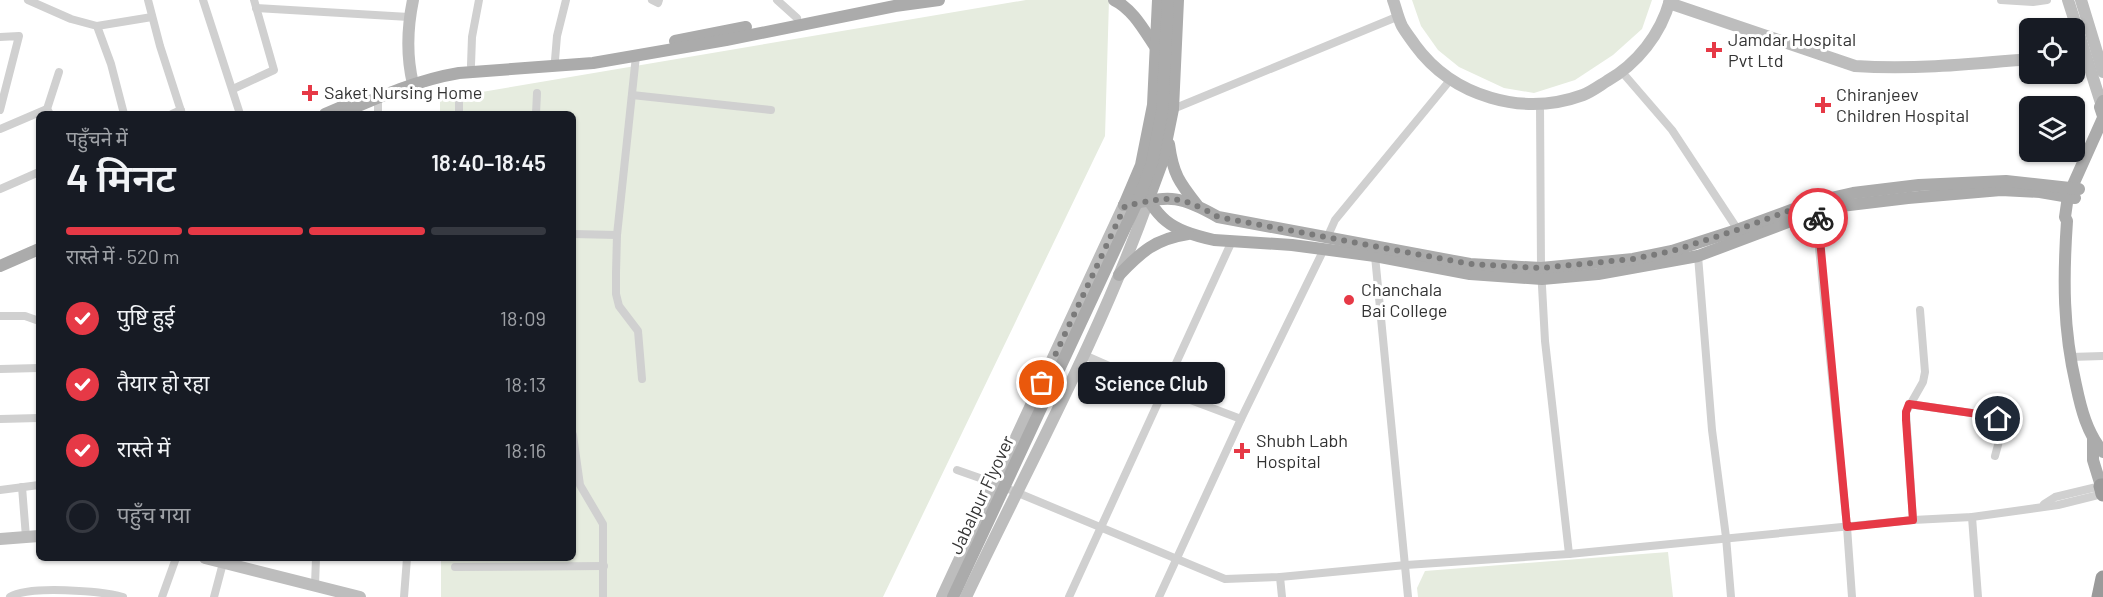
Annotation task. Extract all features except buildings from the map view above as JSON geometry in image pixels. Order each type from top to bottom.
[{"type":"highway","points":[[2099,597],[2103,578]]},
{"type":"main road","points":[[347,111],[432,70],[471,65],[555,60],[626,50],[891,0]]},
{"type":"main road","points":[[333,111],[412,81],[459,73],[565,66],[636,56],[895,6],[939,0]]},
{"type":"main road","points":[[1114,0],[1119,2],[1135,19],[1156,48]]},
{"type":"main road","points":[[1125,206],[1137,178],[1147,142],[1153,105],[1158,0]]},
{"type":"main road","name":"Jabalpur Flyover","points":[[953,597],[1143,189],[1152,163],[1162,113],[1168,0]]},
{"type":"main road","points":[[1148,201],[1168,137],[1173,109],[1178,0]]},
{"type":"main road","points":[[2103,110],[2090,159],[2074,193],[2070,218],[2067,221],[2064,310],[2070,357],[2081,408],[2093,440],[2103,453]]},
{"type":"main road","points":[[1168,137],[1172,164],[1178,180],[1197,205]]},
{"type":"main road","points":[[2090,159],[2103,142]]},
{"type":"main road","points":[[1137,178],[1148,201],[1165,222],[1192,234],[1214,240],[1325,243]]},
{"type":"main road","points":[[1542,274],[1672,251],[1740,234],[1815,207],[2001,190],[2074,193]]},
{"type":"main road","points":[[1125,206],[1176,198],[1197,205],[1218,217],[1470,274],[1598,274],[1698,256],[1740,234]]},
{"type":"main road","points":[[1119,275],[1142,252],[1154,244],[1172,237],[1192,234]]},
{"type":"main road","points":[[0,258],[36,242]]},
{"type":"main road","points":[[0,266],[36,250]]},
{"type":"main road","points":[[2093,440],[2092,460],[2102,489]]},
{"type":"street","points":[[28,0],[71,19],[98,26],[152,16]]},
{"type":"street","points":[[148,0],[182,111]]},
{"type":"street","points":[[203,0],[239,111]]},
{"type":"street","points":[[412,81],[407,62],[409,17],[413,0]]},
{"type":"street","points":[[471,65],[472,38],[479,0]]},
{"type":"street","points":[[555,60],[557,36],[566,0]]},
{"type":"street","points":[[652,0],[658,3],[659,0]]},
{"type":"street","points":[[777,0],[797,18]]},
{"type":"street","points":[[1393,0],[1403,27],[1427,61],[1460,86],[1498,101],[1540,104],[1584,95],[1622,72],[1642,52],[1658,29],[1669,2],[1855,66],[1882,68],[2019,60]]},
{"type":"street","points":[[2001,0],[2047,0]]},
{"type":"street","points":[[2068,0],[2074,18]]},
{"type":"street","points":[[2081,0],[2082,18]]},
{"type":"street","points":[[233,89],[274,69],[255,4],[409,17]]},
{"type":"street","points":[[1173,109],[1399,16]]},
{"type":"street","points":[[98,26],[123,111]]},
{"type":"street","points":[[0,37],[19,36],[0,110]]},
{"type":"street","points":[[2085,49],[2103,72]]},
{"type":"street","points":[[2085,51],[2103,110]]},
{"type":"street","points":[[636,56],[617,235],[616,273],[617,302],[638,331],[642,379]]},
{"type":"street","points":[[49,111],[59,72]]},
{"type":"street","points":[[1622,72],[1672,130],[1740,234]]},
{"type":"street","points":[[1159,597],[1335,220],[1451,79]]},
{"type":"street","points":[[536,111],[537,93]]},
{"type":"street","points":[[632,95],[771,110]]},
{"type":"street","points":[[459,97],[459,111]]},
{"type":"street","points":[[378,98],[378,111]]},
{"type":"street","points":[[1540,104],[1545,341],[1569,554]]},
{"type":"street","points":[[0,129],[36,116]]},
{"type":"street","points":[[0,189],[36,173]]},
{"type":"street","points":[[966,597],[1084,355],[1148,201]]},
{"type":"street","points":[[942,597],[1125,206]]},
{"type":"street","points":[[1815,207],[1852,597]]},
{"type":"street","points":[[576,234],[617,235]]},
{"type":"street","points":[[1069,597],[1232,240]]},
{"type":"street","points":[[1376,252],[1408,597]]},
{"type":"street","points":[[1698,256],[1712,430],[1726,537],[1731,597]]},
{"type":"street","points":[[1913,520],[1906,412],[1923,382],[1925,372],[1920,310]]},
{"type":"street","points":[[0,316],[12,315],[36,320]]},
{"type":"street","points":[[1084,355],[1164,390],[1241,419]]},
{"type":"street","points":[[2070,357],[2103,356]]},
{"type":"street","points":[[0,369],[36,368]]},
{"type":"street","points":[[1909,404],[1992,416],[1998,419],[2001,434],[1995,456]]},
{"type":"street","points":[[0,419],[36,418]]},
{"type":"street","points":[[957,470],[994,483],[1015,494],[1225,579],[1280,577],[1406,565],[1569,554],[1726,537],[1972,517],[2041,506],[2055,497],[2102,489]]},
{"type":"street","points":[[576,484],[603,524],[603,597]]},
{"type":"street","points":[[0,490],[36,485]]},
{"type":"street","points":[[0,539],[33,536],[22,487]]},
{"type":"street","points":[[1972,517],[1978,597]]},
{"type":"street","points":[[162,597],[175,561]]},
{"type":"street","points":[[216,561],[360,597]]},
{"type":"street","points":[[315,585],[316,561]]},
{"type":"street","points":[[404,597],[407,561]]},
{"type":"street","points":[[214,597],[223,563]]},
{"type":"street","points":[[455,567],[604,566]]},
{"type":"street","points":[[1280,577],[1282,597]]},
{"type":"street","points":[[10,597],[15,594],[39,591],[123,597]]},
{"type":"shaded area","points":[[1026,0],[1109,0],[1105,136],[883,597],[441,597],[441,561],[576,561],[576,111],[440,111],[440,99]]},
{"type":"shaded area","points":[[1412,0],[1652,0],[1642,29],[1613,55],[1575,80],[1534,93],[1504,88],[1459,67],[1438,50],[1421,26]]},
{"type":"shaded area","points":[[1668,552],[1673,597],[1418,597],[1417,588],[1425,571]]},
{"type":"way so far","points":[[1042,383],[1125,206],[1162,198],[1176,198],[1197,205],[1218,217],[1360,244],[1470,264],[1541,268],[1633,259],[1672,251],[1813,202],[1818,218]]},
{"type":"place","name":"Jamdar Hospital Pvt Ltd","points":[[1714,50]]},
{"type":"place","name":"Saket Nursing Home","points":[[310,93]]},
{"type":"place","name":"Chiranjeev Children Hospital","points":[[1823,105]]},
{"type":"place","name":"Chanchala Bai College","points":[[1349,300]]},
{"type":"place","name":"Science Club","points":[[1042,383]]},
{"type":"place","name":"Shubh Labh Hospital","points":[[1242,451]]},
{"type":"route","points":[[1818,218],[1847,527],[1913,520],[1906,420],[1909,404],[1992,416],[1998,419]]}]
